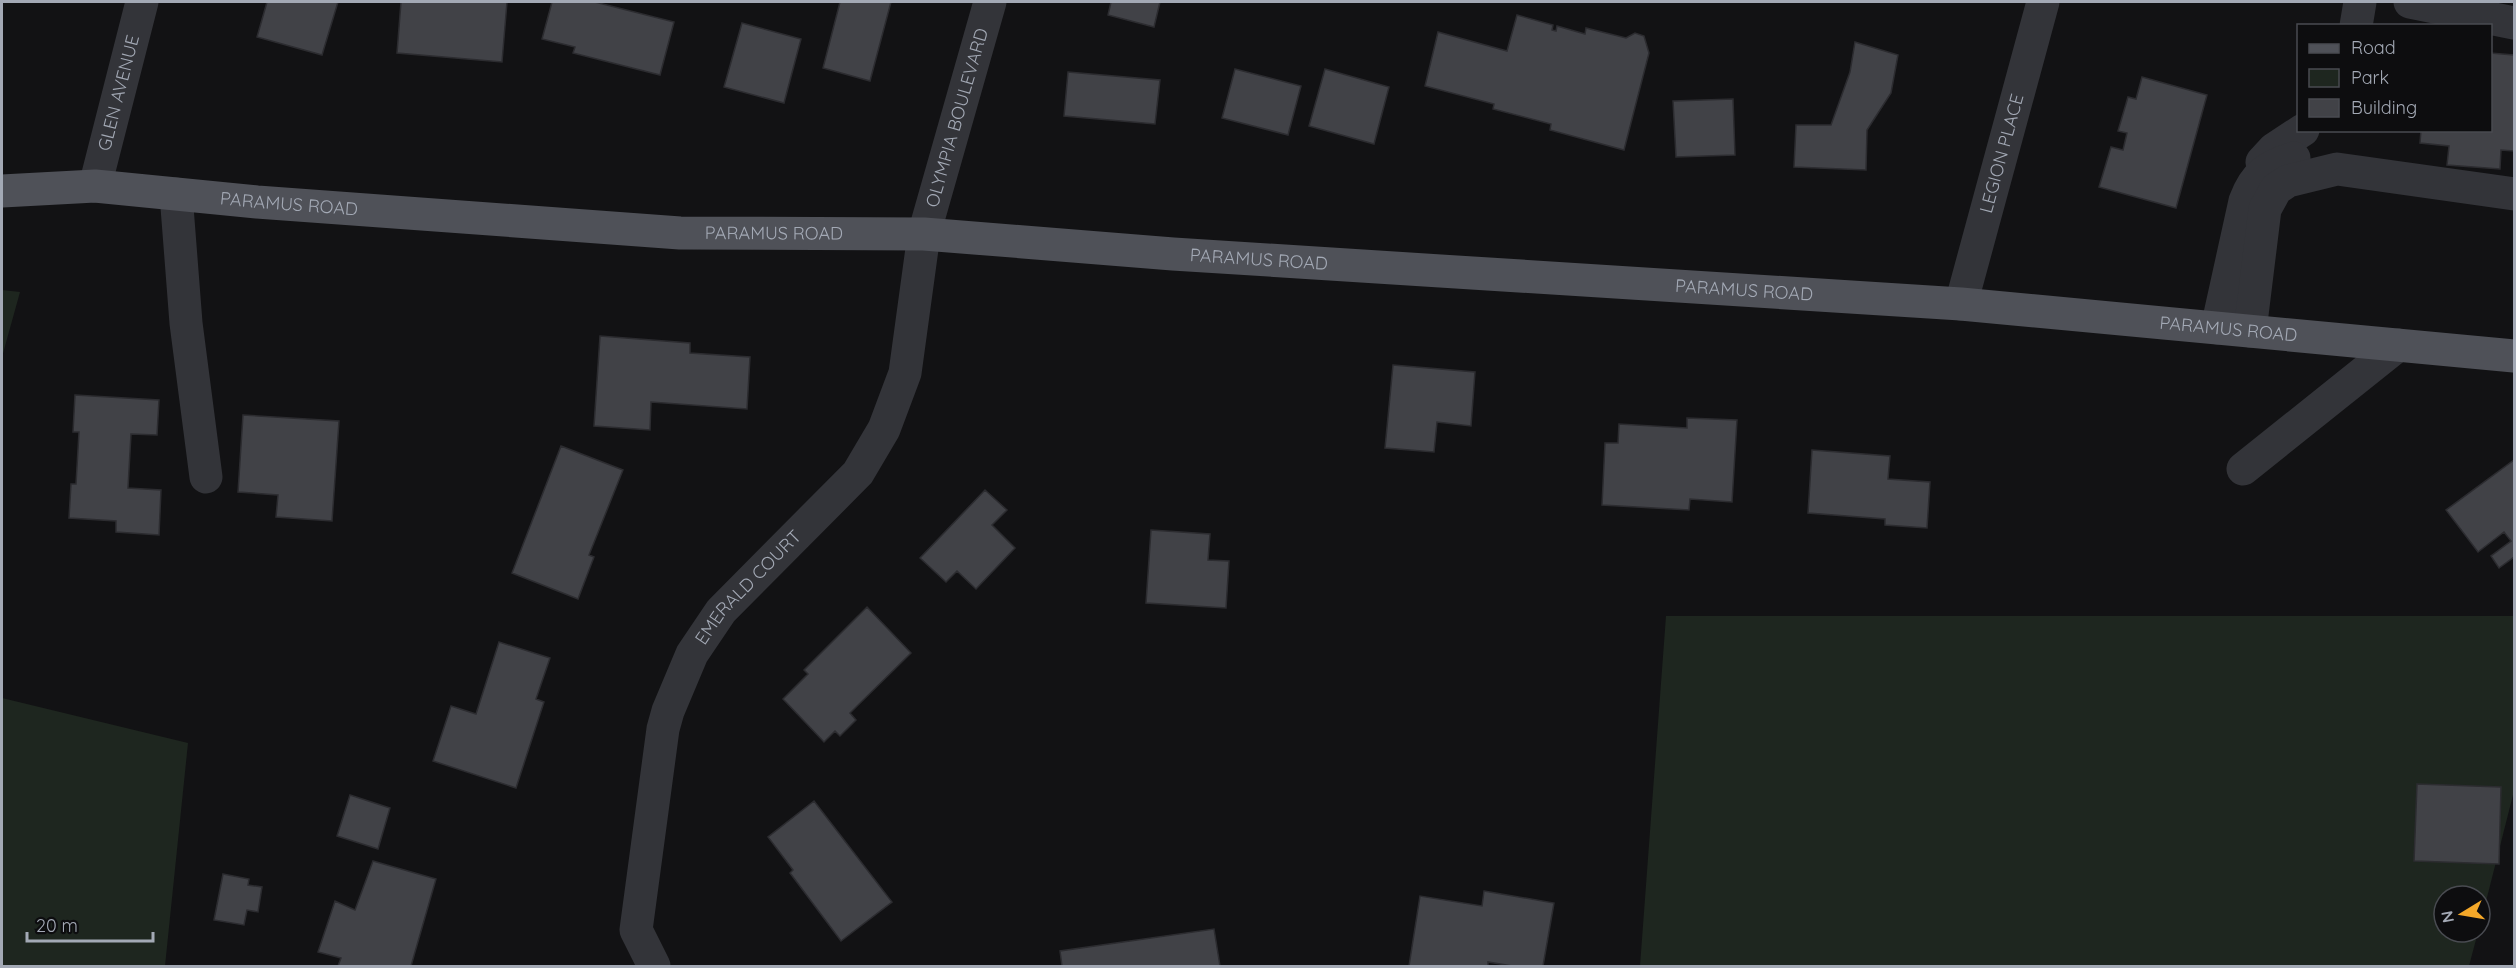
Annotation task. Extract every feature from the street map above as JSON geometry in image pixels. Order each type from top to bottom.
[{"type":"main road","name":"PARAMUS ROAD","points":[[2,191],[95,186],[680,233],[924,234],[1173,254],[1961,304],[2514,356]]},
{"type":"street","name":"GLEN AVENUE","points":[[95,186],[142,2]]},
{"type":"street","name":"OLYMPIA BOULEVARD","points":[[924,234],[990,2]]},
{"type":"street","name":"LEGION PLACE","points":[[1961,304],[2043,2]]},
{"type":"street","points":[[2356,24],[2360,2]]},
{"type":"street","points":[[2410,2],[2514,23]]},
{"type":"street","points":[[2217,328],[2245,201],[2259,165],[2274,149],[2300,132]]},
{"type":"street","points":[[2252,182],[2271,166],[2294,158],[2319,158],[2337,169]]},
{"type":"street","points":[[2250,331],[2265,209],[2276,189],[2288,181],[2337,169],[2514,194]]},
{"type":"street","points":[[176,194],[186,323],[206,477]]},
{"type":"street","name":"EMERALD COURT","points":[[654,966],[636,930],[663,729],[668,711],[692,654],[721,611],[858,473],[884,429],[905,373],[924,234]]},
{"type":"street","points":[[2243,469],[2398,345]]},
{"type":"green space","points":[[2,290],[20,292],[2,357]]},
{"type":"green space","points":[[1666,616],[2514,616],[2514,791],[2490,884],[2432,884],[2432,944],[2475,944],[2469,966],[1640,966]]},
{"type":"green space","points":[[2,698],[188,743],[165,966],[2,966]]},
{"type":"building","points":[[267,2],[338,2],[322,55],[257,37]]},
{"type":"building","points":[[401,2],[507,2],[502,62],[397,53]]},
{"type":"building","points":[[552,2],[595,2],[674,22],[660,75],[573,53],[575,47],[542,39]]},
{"type":"building","points":[[840,2],[891,2],[870,81],[823,68]]},
{"type":"building","points":[[1111,2],[1160,2],[1154,27],[1108,15]]},
{"type":"building","points":[[1517,15],[1553,25],[1552,30],[1556,31],[1557,26],[1585,34],[1586,28],[1626,38],[1635,33],[1644,36],[1649,53],[1624,150],[1550,130],[1551,124],[1493,109],[1494,104],[1425,86],[1438,32],[1507,51]]},
{"type":"building","points":[[742,23],[801,39],[784,103],[724,87]]},
{"type":"building","points":[[1855,42],[1898,55],[1891,93],[1867,130],[1866,170],[1794,167],[1796,125],[1831,125],[1850,72]]},
{"type":"building","points":[[2492,53],[2514,55],[2514,151],[2501,150],[2500,169],[2447,165],[2449,146],[2420,143],[2421,132],[2492,132]]},
{"type":"building","points":[[1235,69],[1301,86],[1288,135],[1222,118]]},
{"type":"building","points":[[1325,69],[1389,87],[1374,144],[1309,126]]},
{"type":"building","points":[[1068,72],[1160,80],[1155,124],[1064,116]]},
{"type":"building","points":[[2142,77],[2207,95],[2176,208],[2099,187],[2111,147],[2123,150],[2127,133],[2118,131],[2128,97],[2136,99]]},
{"type":"building","points":[[1733,99],[1735,155],[1676,157],[1673,101]]},
{"type":"building","points":[[600,336],[690,343],[690,353],[750,357],[747,409],[651,402],[650,430],[594,426]]},
{"type":"building","points":[[1393,365],[1475,372],[1471,426],[1437,422],[1434,452],[1385,448]]},
{"type":"building","points":[[75,395],[159,400],[157,435],[131,434],[128,488],[161,490],[159,535],[116,532],[116,521],[69,518],[71,484],[76,484],[79,432],[73,432]]},
{"type":"building","points":[[243,415],[339,421],[332,521],[276,517],[278,495],[238,492]]},
{"type":"building","points":[[1687,418],[1737,420],[1732,502],[1690,499],[1689,510],[1602,505],[1605,443],[1618,443],[1619,424],[1687,428]]},
{"type":"building","points":[[561,446],[623,470],[589,555],[594,557],[578,599],[512,573]]},
{"type":"building","points":[[1812,450],[1890,456],[1888,479],[1930,482],[1927,528],[1885,525],[1885,519],[1808,513]]},
{"type":"building","points":[[2514,460],[2514,557],[2499,568],[2491,556],[2511,541],[2504,532],[2478,552],[2446,510]]},
{"type":"building","points":[[985,490],[1007,510],[992,525],[1015,548],[976,589],[957,571],[946,582],[920,558]]},
{"type":"building","points":[[1151,530],[1210,534],[1208,560],[1229,561],[1226,608],[1146,603]]},
{"type":"building","points":[[867,607],[911,653],[850,713],[856,720],[840,736],[835,731],[824,742],[783,699],[808,674],[804,670]]},
{"type":"building","points":[[499,642],[550,658],[536,699],[544,702],[516,788],[433,761],[451,706],[476,714]]},
{"type":"building","points":[[2417,784],[2501,787],[2499,864],[2414,861]]},
{"type":"building","points":[[350,795],[390,808],[378,849],[337,836]]},
{"type":"building","points":[[814,801],[892,902],[841,941],[790,873],[793,870],[768,837]]},
{"type":"building","points":[[373,861],[436,879],[411,966],[338,966],[341,958],[318,952],[335,901],[355,910]]},
{"type":"building","points":[[223,874],[249,879],[248,885],[262,887],[258,912],[247,910],[244,925],[214,920]]},
{"type":"building","points":[[1484,891],[1554,903],[1543,966],[1512,966],[1488,962],[1488,966],[1409,966],[1420,896],[1482,906]]},
{"type":"building","points":[[1214,929],[1220,966],[1062,966],[1060,951]]}]
